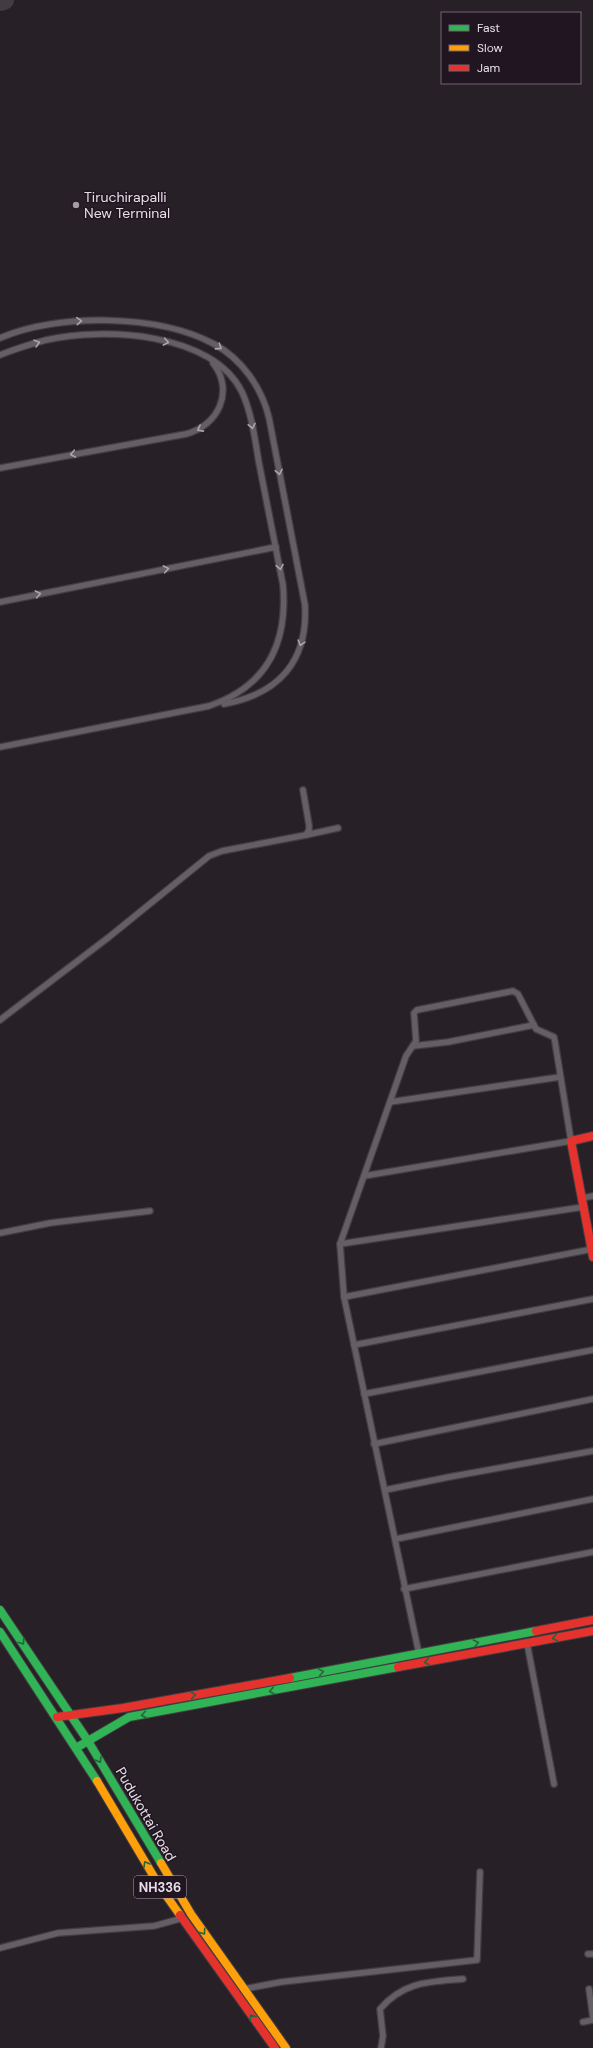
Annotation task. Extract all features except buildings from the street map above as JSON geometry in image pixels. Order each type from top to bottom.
[{"type":"main road","points":[[592,1252],[571,1141],[593,1136]]},
{"type":"main road","name":"Pudukottai Road","points":[[0,1610],[72,1715],[191,1914],[286,2048]]},
{"type":"main road","points":[[57,1717],[123,1708],[419,1654],[593,1620]]},
{"type":"main road","points":[[76,1748],[129,1717],[593,1631]]},
{"type":"main road","name":"Pudukottai Road","points":[[0,1632],[57,1717],[181,1919],[275,2048]]},
{"type":"street","points":[[0,338],[43,326],[65,322],[102,320],[121,321],[191,335],[215,345],[232,356],[257,386],[266,405],[304,605],[304,630],[297,655],[291,668],[279,680],[242,701],[209,706],[0,747]]},
{"type":"street","points":[[0,354],[46,340],[100,335],[137,336],[191,349],[224,368],[234,379],[249,410],[276,547],[284,602],[284,621],[278,644],[270,661],[258,677],[249,686],[227,700],[209,706]]},
{"type":"street","points":[[0,468],[179,435],[201,429],[217,413],[222,399],[221,378],[211,360]]},
{"type":"street","points":[[0,602],[276,547]]},
{"type":"street","points":[[303,790],[309,825],[309,830],[306,834]]},
{"type":"street","points":[[0,1020],[109,937],[209,856],[222,851],[338,828]]},
{"type":"street","points":[[364,1176],[571,1141],[554,1037],[536,1029],[518,994],[513,991],[417,1010],[414,1013],[416,1041],[406,1056],[340,1244],[344,1297],[374,1444],[396,1539],[404,1589],[419,1654]]},
{"type":"street","points":[[414,1046],[448,1042],[534,1025]]},
{"type":"street","points":[[390,1102],[560,1076]]},
{"type":"street","points":[[582,1198],[593,1196]]},
{"type":"street","points":[[340,1244],[583,1207]]},
{"type":"street","points":[[0,1233],[50,1223],[150,1211]]},
{"type":"street","points":[[344,1297],[592,1252]]},
{"type":"street","points":[[354,1345],[593,1299]]},
{"type":"street","points":[[364,1394],[593,1350]]},
{"type":"street","points":[[374,1444],[593,1399]]},
{"type":"street","points":[[385,1490],[593,1451]]},
{"type":"street","points":[[396,1539],[593,1499]]},
{"type":"street","points":[[404,1589],[593,1552]]},
{"type":"street","points":[[516,1635],[518,1645]]},
{"type":"street","points":[[527,1643],[554,1784]]},
{"type":"street","points":[[294,1677],[295,1686]]},
{"type":"street","points":[[244,1989],[281,1982],[477,1960],[480,1872]]},
{"type":"street","points":[[0,1948],[58,1933],[154,1926],[181,1919],[191,1914]]},
{"type":"street","points":[[382,2048],[383,2036],[380,2009],[386,2002],[411,1986],[420,1983],[463,1979]]},
{"type":"street","points":[[583,2022],[593,2019],[589,1989]]},
{"type":"taxiway","points":[[0,1],[4,0]]},
{"type":"traffic: fast","points":[[0,1610],[88,1741],[161,1863]]},
{"type":"traffic: fast","points":[[290,1678],[536,1631]]},
{"type":"traffic: fast","points":[[0,1632],[97,1781]]},
{"type":"traffic: fast","points":[[76,1748],[129,1717],[398,1667]]},
{"type":"traffic: slow","points":[[97,1781],[160,1887],[180,1915]]},
{"type":"traffic: slow","points":[[161,1863],[191,1914],[286,2048]]},
{"type":"traffic: jam","points":[[593,1136],[571,1141],[593,1257]]},
{"type":"traffic: jam","points":[[536,1631],[593,1620]]},
{"type":"traffic: jam","points":[[398,1667],[593,1631]]},
{"type":"traffic: jam","points":[[57,1717],[123,1708],[290,1678]]},
{"type":"traffic: jam","points":[[180,1915],[275,2048]]},
{"type":"place","name":"Tiruchirapalli New Terminal","points":[[76,205]]}]
